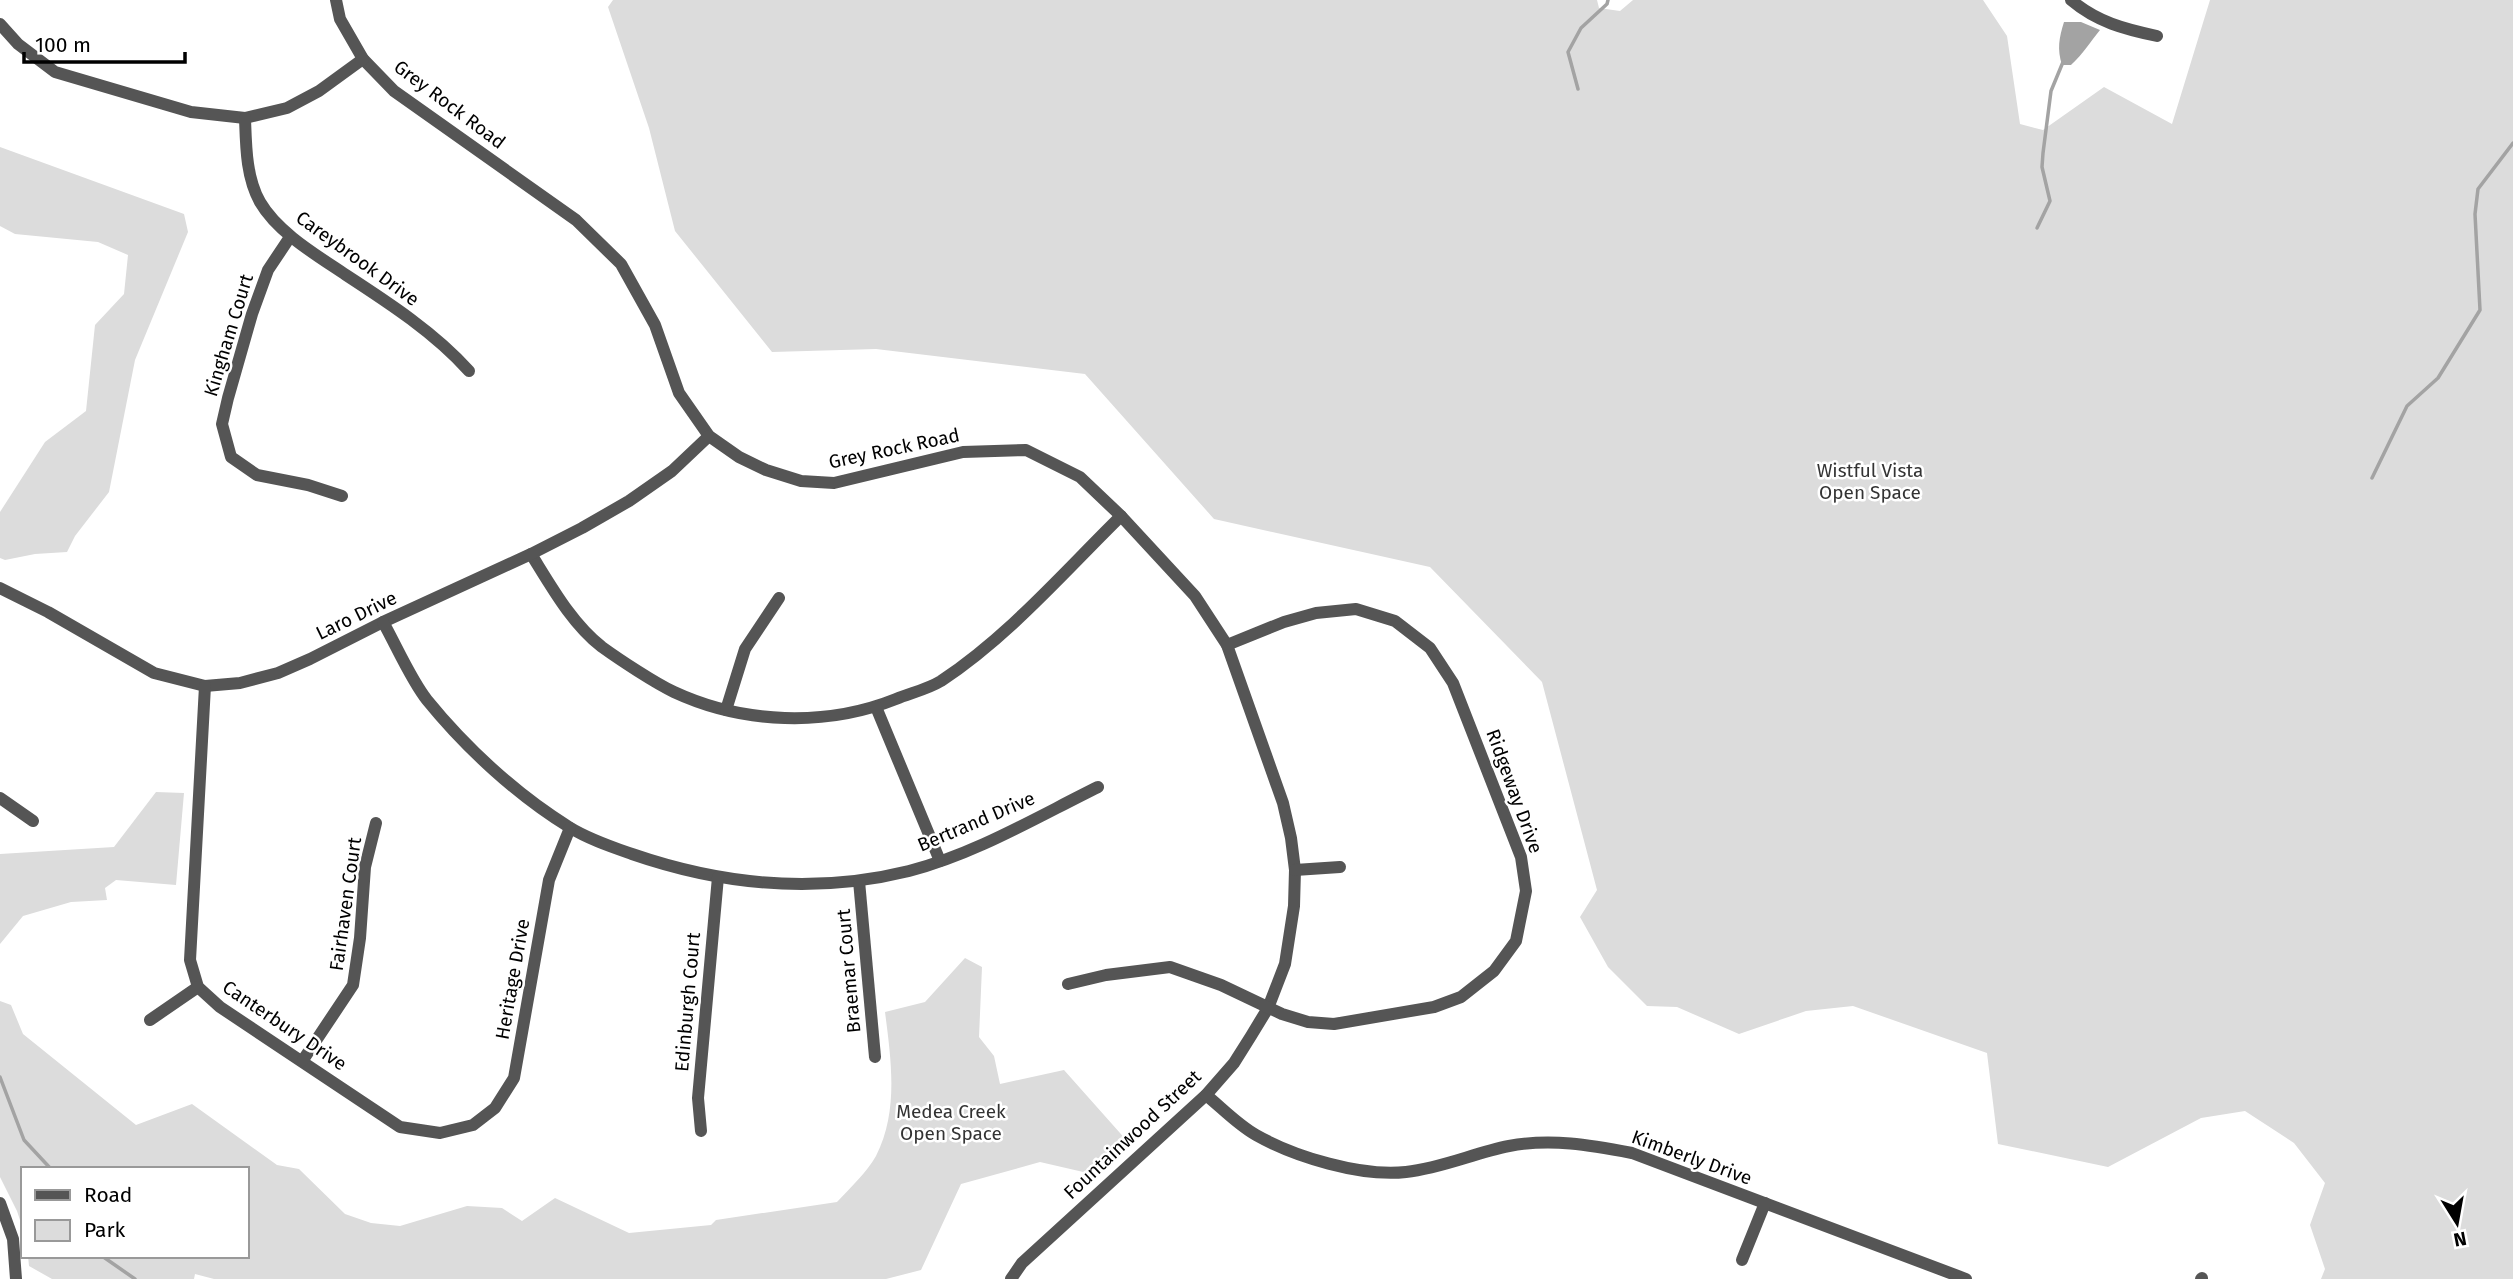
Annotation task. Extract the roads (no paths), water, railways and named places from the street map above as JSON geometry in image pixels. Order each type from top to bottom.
[{"type":"street","name":"Grey Rock Road","points":[[336,0],[340,19],[363,59],[394,91],[576,220],[621,264],[655,325],[679,393],[709,436],[739,457],[766,470],[801,481],[834,483],[963,452],[1026,450],[1080,477],[1121,516],[1195,596],[1227,645],[1283,803],[1295,870],[1290,936],[1284,964],[1268,1008]]},
{"type":"street","points":[[2071,0],[2105,23],[2157,36]]},
{"type":"street","points":[[0,24],[18,44],[55,72],[191,112],[245,118],[287,108],[319,91],[363,59]]},
{"type":"street","name":"Careybrook Drive","points":[[245,118],[246,160],[260,202],[290,237],[369,290],[450,350],[469,371]]},
{"type":"street","name":"Kingham Court","points":[[290,237],[268,270],[249,326],[222,424],[231,457],[257,475],[308,485],[342,496]]},
{"type":"street","name":"Laro Drive","points":[[0,588],[48,612],[153,673],[205,686],[240,683],[278,673],[310,659],[531,554],[629,501],[672,471],[709,436]]},
{"type":"street","points":[[531,554],[560,602],[600,645],[673,692],[726,710],[773,718],[832,717],[876,707],[938,683],[993,643],[1121,516]]},
{"type":"street","points":[[726,710],[745,649],[779,598]]},
{"type":"street","name":"Ridgeway Drive","points":[[1068,984],[1131,971],[1170,967],[1221,985],[1268,1008],[1308,1022],[1334,1024],[1434,1007],[1461,997],[1494,971],[1516,941],[1526,891],[1521,857],[1453,683],[1430,648],[1395,621],[1356,609],[1316,613],[1284,622],[1227,645]]},
{"type":"street","name":"Bertrand Drive","points":[[383,622],[426,699],[497,774],[570,828],[618,849],[677,869],[718,877],[783,884],[859,881],[940,861],[984,843],[1098,787]]},
{"type":"street","name":"Canterbury Drive","points":[[205,686],[190,960],[198,987],[220,1007],[400,1127],[440,1133],[473,1125]]},
{"type":"street","points":[[876,707],[940,861]]},
{"type":"street","points":[[0,798],[33,821]]},
{"type":"street","name":"Fairhaven Court","points":[[303,1060],[353,985],[360,938],[365,867],[376,823]]},
{"type":"street","name":"Heritage Drive","points":[[473,1125],[495,1108],[514,1078],[549,880],[570,828]]},
{"type":"street","points":[[1295,870],[1340,867]]},
{"type":"street","name":"Edinburgh Court","points":[[701,1131],[698,1098],[718,877]]},
{"type":"street","name":"Braemar Court","points":[[859,881],[875,1057]]},
{"type":"street","points":[[150,1020],[198,987]]},
{"type":"street","name":"Fountainwood Street","points":[[1011,1279],[1022,1263],[1206,1095],[1234,1063],[1268,1008]]},
{"type":"street","name":"Kimberly Drive","points":[[1206,1095],[1255,1135],[1305,1157],[1345,1168],[1402,1172],[1442,1166],[1530,1143],[1575,1143],[1632,1153],[1966,1279]]},
{"type":"street","points":[[0,1203],[13,1239],[16,1279]]},
{"type":"street","points":[[1742,1260],[1765,1203]]},
{"type":"waterway","points":[[1578,89],[1568,52],[1581,28],[1608,0]]},
{"type":"waterway","points":[[2037,228],[2050,201],[2042,167],[2043,153],[2051,91],[2063,62]]},
{"type":"waterway","points":[[2372,478],[2407,406],[2438,378],[2480,310],[2475,214],[2478,189],[2513,143]]},
{"type":"waterway","points":[[0,1077],[24,1140],[49,1167]]},
{"type":"waterway","points":[[105,1258],[135,1279]]},
{"type":"park label","name":"Wistful Vista Open Space","points":[[1870,481]]},
{"type":"park label","name":"Medea Creek Open Space","points":[[951,1122]]}]
